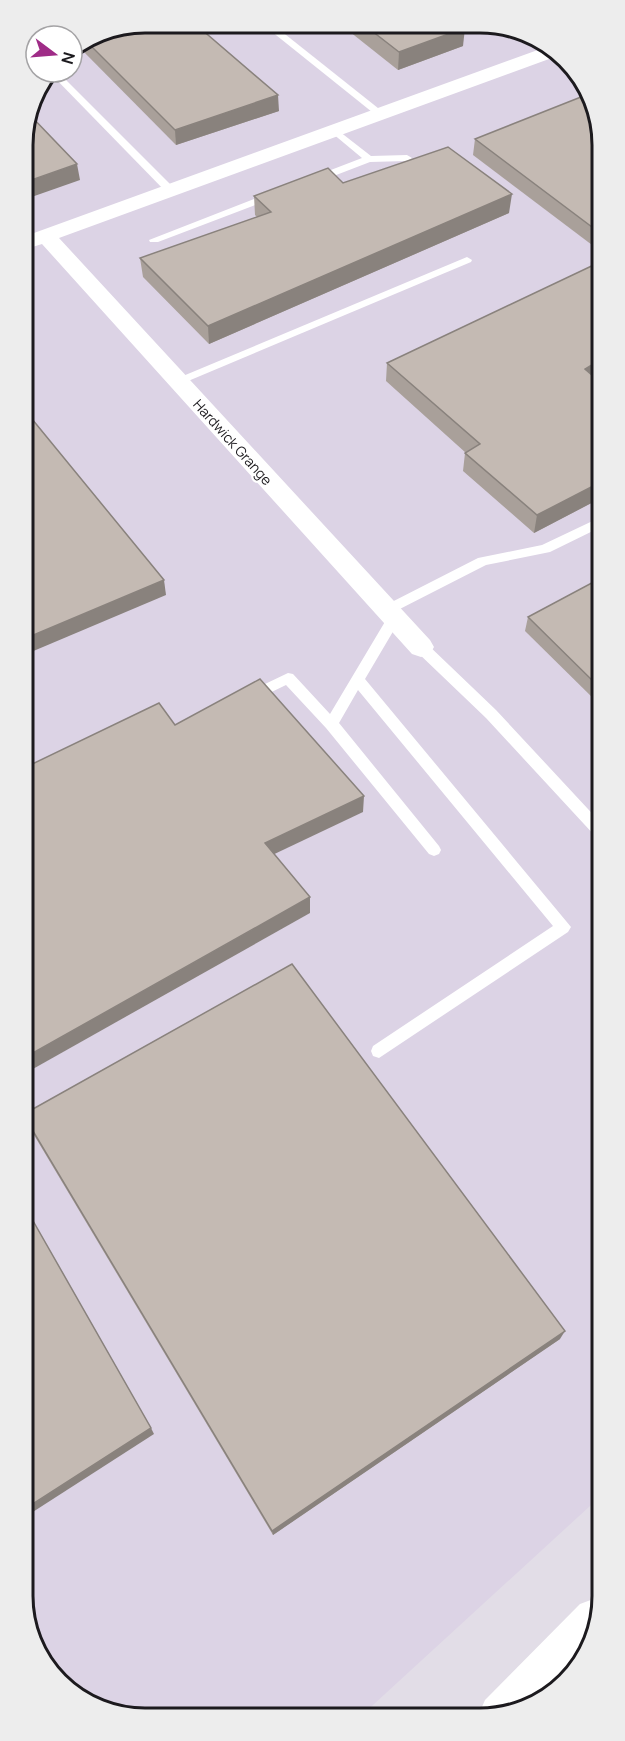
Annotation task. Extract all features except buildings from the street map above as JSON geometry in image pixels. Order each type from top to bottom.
[{"type":"main road","points":[[515,1702],[586,1630]]},
{"type":"street","points":[[33,241],[545,54]]},
{"type":"street","name":"Hardwick Grange","points":[[46,236],[421,648]]},
{"type":"lane","points":[[278,33],[380,114]]},
{"type":"lane","points":[[65,84],[171,191]]},
{"type":"lane","points":[[335,131],[369,159]]},
{"type":"lane","points":[[304,183],[369,159],[407,158]]},
{"type":"lane","points":[[154,240],[283,191]]},
{"type":"lane","points":[[177,381],[466,260]]},
{"type":"lane","points":[[331,724],[358,680],[390,614],[483,561],[545,549],[592,525]]},
{"type":"lane","points":[[421,648],[496,721],[592,823]]},
{"type":"lane","points":[[239,702],[288,678],[331,724],[434,850]]},
{"type":"lane","points":[[358,680],[563,927],[379,1051]]},
{"type":"shaded area","points":[[480,33],[516,39],[548,56],[569,77],[577,89],[590,123],[592,137],[592,1504],[370,1708],[137,1708],[123,1706],[89,1693],[66,1675],[45,1646],[35,1618],[33,1604],[33,137],[37,116],[51,84],[84,84],[84,51],[109,39],[130,34]]}]
